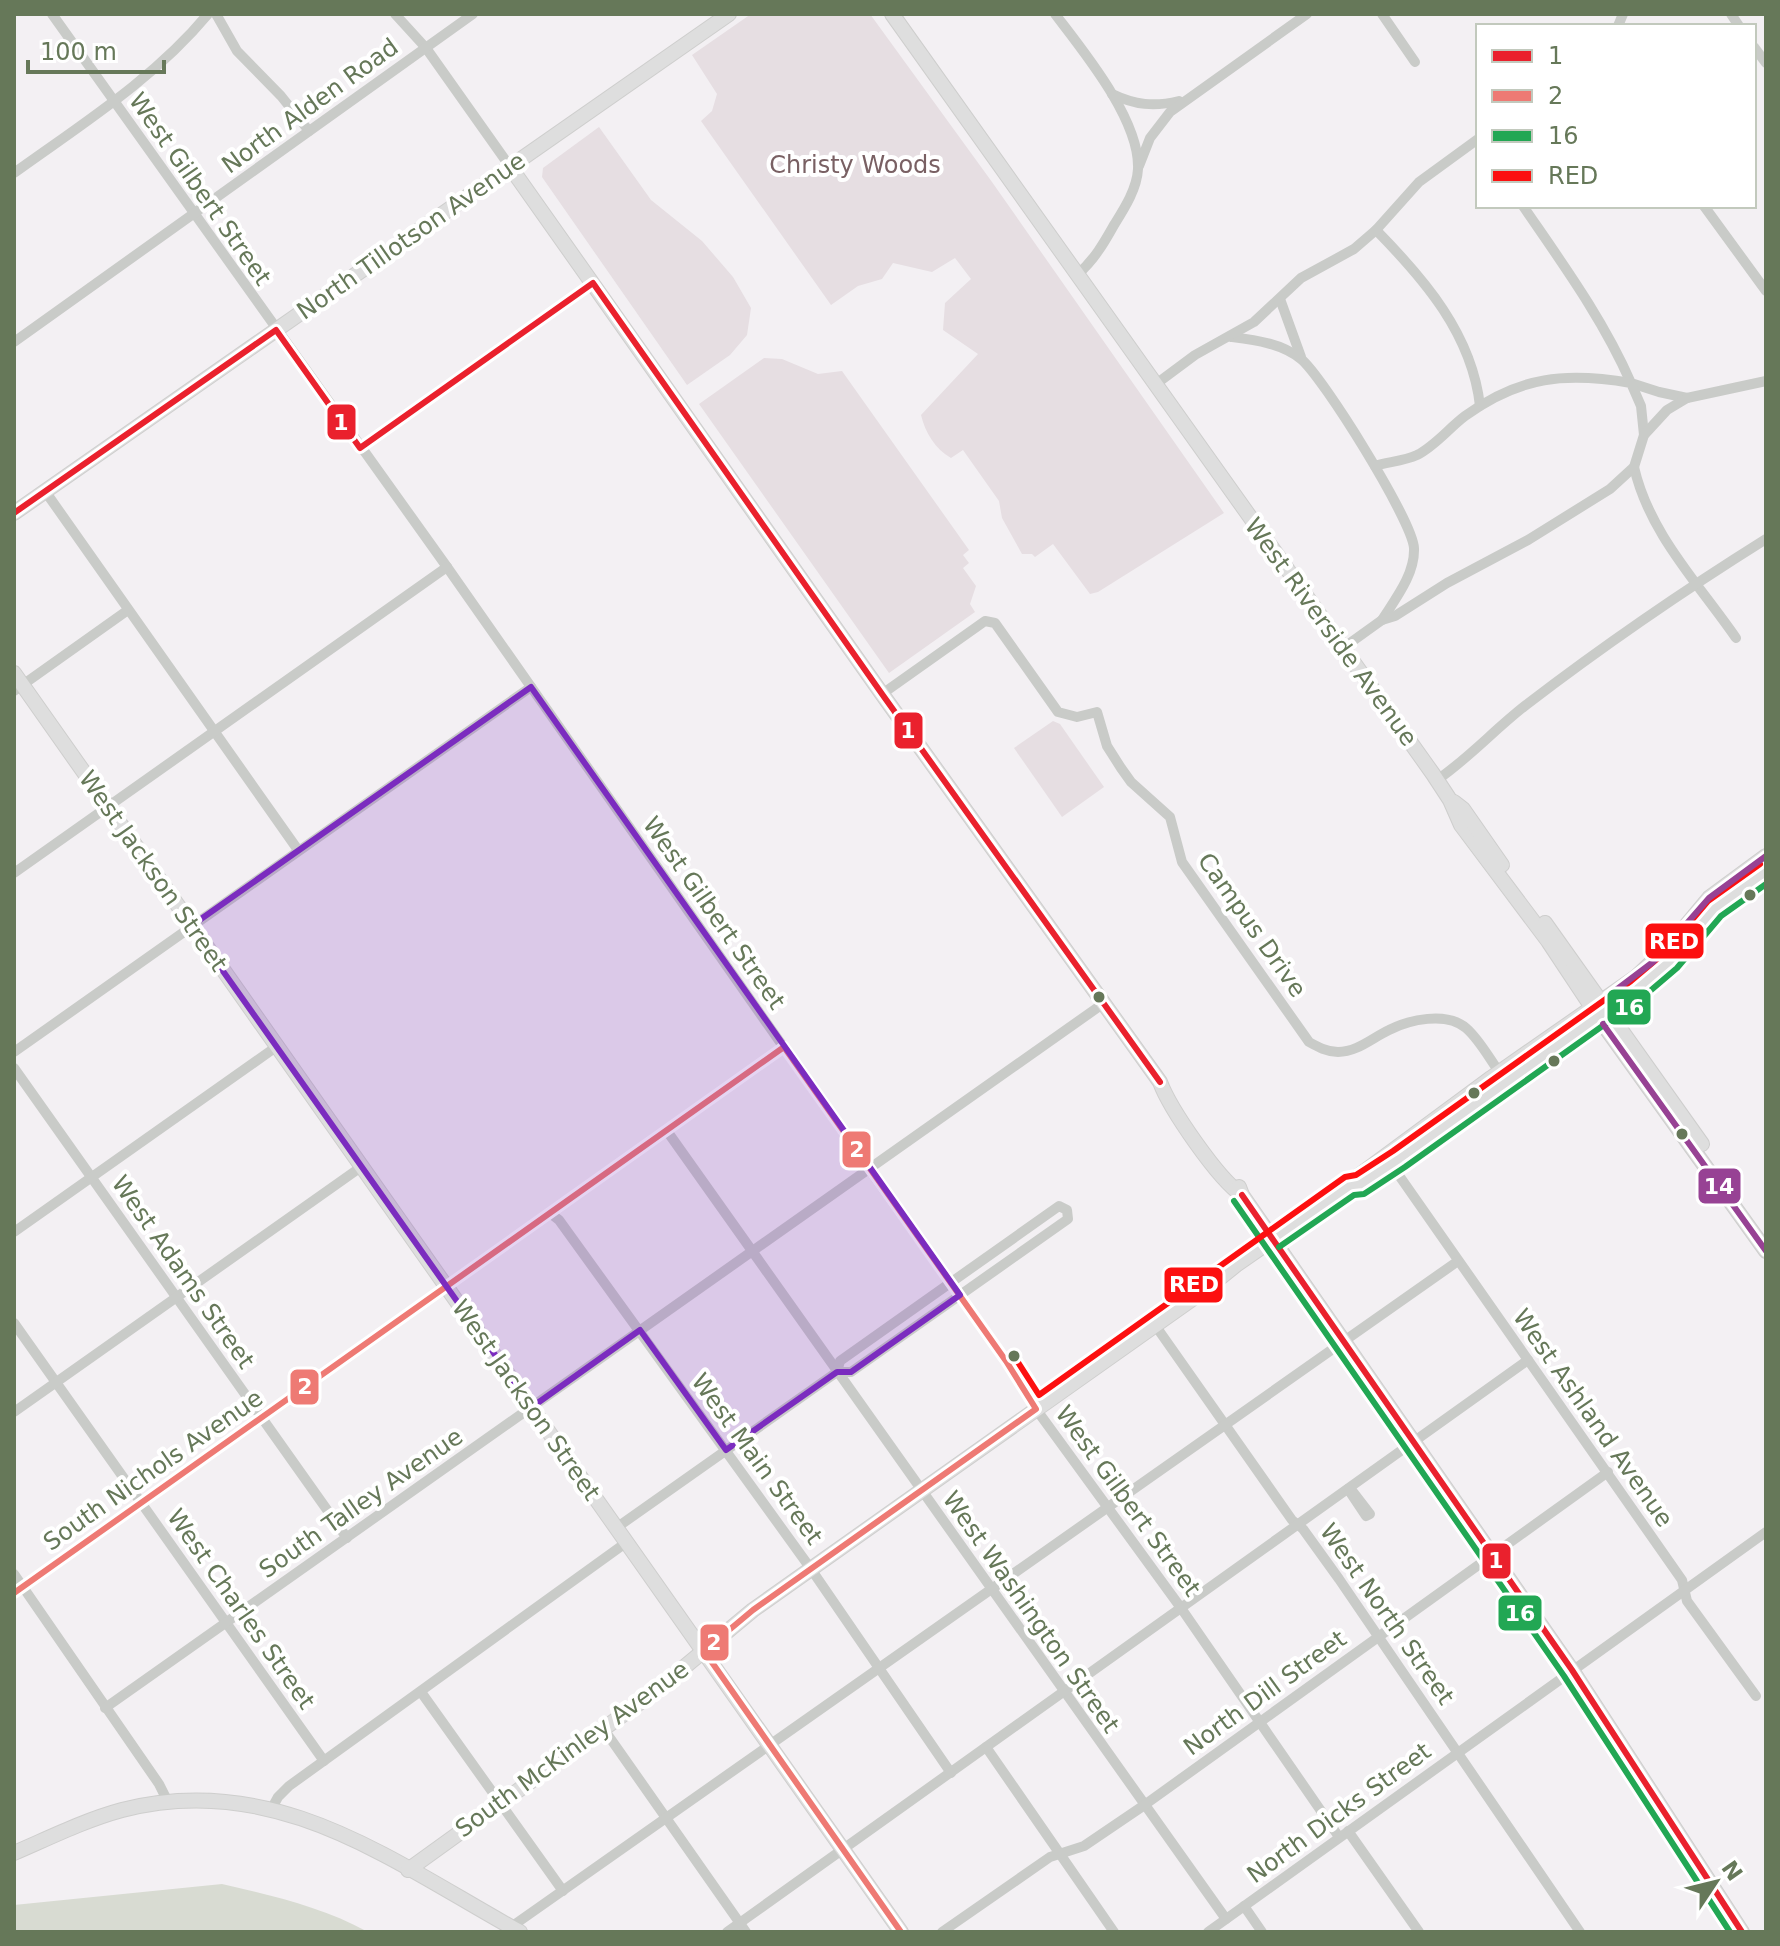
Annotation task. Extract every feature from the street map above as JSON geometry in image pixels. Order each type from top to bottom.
[{"type":"street","name":"West Gilbert Street","points":[[52,14],[447,567],[951,1282],[1036,1409],[1181,1608],[1259,1722],[1419,1932]]},
{"type":"street","points":[[14,173],[114,102],[175,49],[208,14]]},
{"type":"street","points":[[216,14],[237,51],[281,96],[309,131]]},
{"type":"street","points":[[395,14],[426,48],[1160,1082],[1173,1092],[1198,1125],[1237,1181],[1242,1195],[1572,1670],[1742,1932]]},
{"type":"street","name":"North Alden Road","points":[[14,342],[473,14]]},
{"type":"street","name":"North Tillotson Avenue","points":[[14,513],[729,14]]},
{"type":"street","name":"West Riverside Avenue","points":[[892,14],[1437,780],[1461,825],[1602,1006],[1766,1251]]},
{"type":"street","points":[[1055,14],[1112,94],[1129,127],[1138,168]]},
{"type":"street","points":[[1078,274],[1095,256],[1124,209],[1157,126],[1183,100],[1307,14]]},
{"type":"street","points":[[1382,14],[1415,62]]},
{"type":"street","points":[[1112,94],[1143,105],[1183,100]]},
{"type":"street","points":[[1156,384],[1195,355],[1254,322],[1301,278],[1354,249],[1376,230],[1419,182],[1476,140]]},
{"type":"street","points":[[1524,208],[1613,343],[1631,383],[1643,416],[1644,435],[1634,467],[1638,487],[1650,515],[1736,638]]},
{"type":"street","points":[[1705,208],[1766,291]]},
{"type":"street","points":[[1376,230],[1403,257],[1453,324],[1466,353],[1480,406]]},
{"type":"street","points":[[360,448],[593,283]]},
{"type":"street","points":[[1280,299],[1303,360],[1375,466],[1405,518],[1414,549],[1411,570],[1382,620]]},
{"type":"street","points":[[1231,337],[1268,343],[1303,360]]},
{"type":"street","points":[[1375,466],[1416,456],[1480,406],[1544,379],[1581,376],[1631,383],[1687,398]]},
{"type":"street","points":[[1644,435],[1660,416],[1687,398],[1766,381]]},
{"type":"street","points":[[1343,648],[1382,620],[1395,616],[1447,583],[1550,527],[1610,489],[1634,467]]},
{"type":"street","points":[[45,491],[298,850]]},
{"type":"street","points":[[1437,780],[1523,707],[1697,582],[1766,539]]},
{"type":"street","points":[[14,873],[447,567]]},
{"type":"street","points":[[17,683],[128,610]]},
{"type":"street","name":"Campus Drive","points":[[882,694],[985,621],[995,623],[1058,712],[1077,717],[1097,712],[1107,746],[1121,768],[1131,782],[1168,814],[1182,862],[1309,1042],[1322,1049],[1349,1051],[1412,1021],[1443,1019],[1467,1028],[1502,1076]]},
{"type":"street","name":"West Jackson Street","points":[[17,683],[107,806],[901,1932]]},
{"type":"street","points":[[14,1052],[531,687]]},
{"type":"street","points":[[1602,1006],[1653,962],[1709,898],[1766,856]]},
{"type":"street","points":[[1502,1076],[1391,1164],[1359,1185],[1351,1185],[1354,1178],[1602,1006],[1653,976],[1714,909],[1766,872]]},
{"type":"street","name":"South Talley Avenue","points":[[105,1708],[1104,1003]]},
{"type":"street","points":[[1602,1006],[1766,1238]]},
{"type":"street","points":[[14,1232],[276,1047]]},
{"type":"street","name":"South Nichols Avenue","points":[[18,1590],[784,1047]]},
{"type":"street","name":"West Adams Street","points":[[14,1068],[347,1538]]},
{"type":"street","name":"West Washington Street","points":[[667,1131],[1226,1919]]},
{"type":"street","name":"West Ashland Avenue","points":[[1391,1164],[1608,1472],[1682,1580],[1687,1601],[1756,1696]]},
{"type":"street","points":[[14,1412],[361,1167]]},
{"type":"street","name":"South McKinley Avenue","points":[[408,1870],[686,1667],[727,1629],[1351,1185]]},
{"type":"street","points":[[616,1528],[837,1372],[851,1372],[1068,1219],[1067,1210],[1059,1206],[951,1282],[840,1361],[837,1372]]},
{"type":"street","name":"West Main Street","points":[[550,1213],[559,1220],[726,1450],[951,1773]]},
{"type":"street","points":[[14,1853],[94,1819],[168,1802],[220,1801],[272,1808],[331,1828],[516,1930],[563,1891],[1458,1261]]},
{"type":"street","name":"West Charles Street","points":[[14,1323],[324,1761]]},
{"type":"street","name":"West North Street","points":[[1155,1325],[1378,1636],[1580,1932]]},
{"type":"street","points":[[727,1932],[742,1927],[844,1849],[1528,1360]]},
{"type":"street","name":"North Dill Street","points":[[942,1932],[1050,1857],[1084,1846],[1143,1806],[1608,1472]]},
{"type":"street","name":"North Dicks Street","points":[[1208,1932],[1766,1532]]},
{"type":"street","points":[[272,1808],[289,1786],[627,1542]]},
{"type":"street","points":[[14,1574],[18,1590],[159,1784],[168,1802]]},
{"type":"street","points":[[421,1692],[563,1891]]},
{"type":"street","points":[[603,1728],[742,1927]]},
{"type":"street","points":[[986,1747],[1114,1932]]},
{"type":"street","points":[[1244,1906],[1262,1932]]},
{"type":"highlighted area","points":[[531,687],[960,1295],[851,1372],[837,1372],[726,1450],[640,1330],[532,1407],[191,926]]},
{"type":"green space","name":"Christy Woods","points":[[751,14],[870,14],[1224,513],[1098,592],[1090,594],[1053,544],[1035,557],[1022,554],[1002,518],[999,501],[963,450],[951,458],[940,450],[925,428],[921,415],[978,354],[943,330],[945,303],[971,279],[955,258],[932,272],[893,263],[882,279],[858,286],[831,305],[701,121],[712,111],[717,94],[692,55]]},
{"type":"green space","points":[[599,127],[651,200],[702,241],[733,277],[751,308],[747,335],[730,355],[687,385],[542,177],[543,168]]},
{"type":"green space","points":[[764,358],[782,359],[818,374],[842,371],[969,550],[963,555],[969,563],[963,568],[976,586],[970,604],[975,612],[889,673],[699,404]]},
{"type":"green space","points":[[1053,721],[1060,724],[1104,787],[1062,817],[1014,748]]},
{"type":"shaded area","points":[[222,1884],[315,1909],[368,1932],[14,1932],[14,1905]]},
{"type":"transit line","name":"1","points":[[14,513],[276,330],[360,448],[593,283],[1160,1082]]},
{"type":"transit line","name":"14","points":[[1608,996],[1653,962],[1709,898],[1766,856]]},
{"type":"transit line","name":"RED","points":[[1014,1356],[1039,1395],[1345,1177],[1356,1175],[1393,1151],[1631,981],[1663,954],[1708,901],[1760,864]]},
{"type":"transit line","name":"16","points":[[1279,1247],[1354,1195],[1364,1194],[1405,1167],[1643,997],[1677,968],[1721,916],[1766,884]]},
{"type":"transit line","name":"14","points":[[1603,1024],[1766,1251]]},
{"type":"transit line","name":"2","points":[[14,1593],[784,1047],[1006,1361],[1036,1409],[753,1610],[704,1651],[901,1932]]},
{"type":"transit line","name":"1","points":[[1242,1195],[1572,1670],[1742,1932]]},
{"type":"transit line","name":"16","points":[[1234,1201],[1564,1676],[1730,1932]]}]
